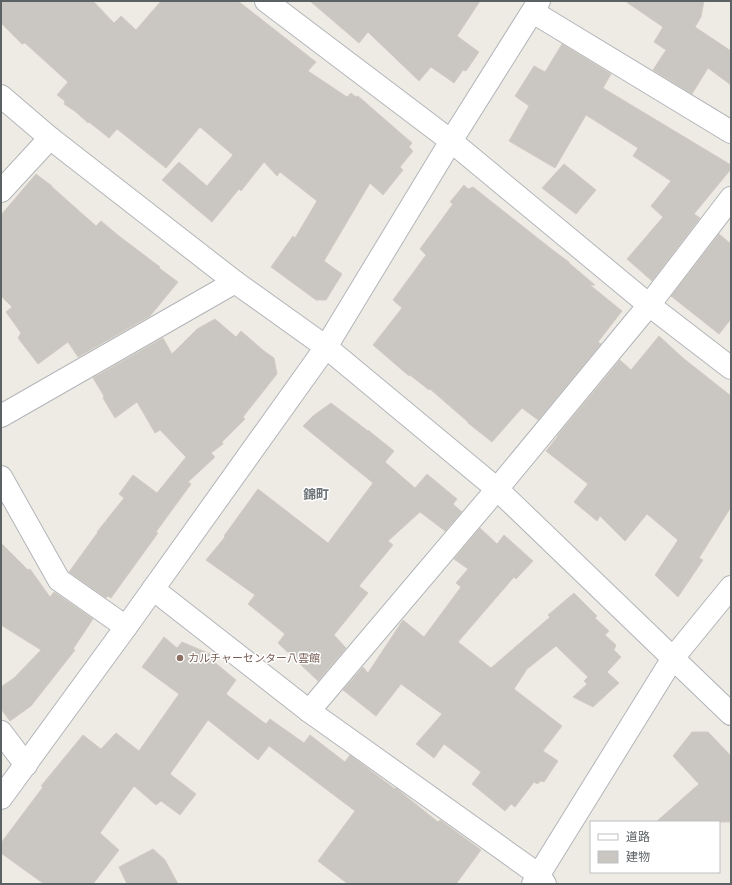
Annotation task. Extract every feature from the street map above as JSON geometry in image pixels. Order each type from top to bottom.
[{"type":"street","points":[[266,1],[451,141],[649,305],[731,368]]},
{"type":"street","points":[[1,798],[126,627],[326,347],[451,141],[536,6],[731,132]]},
{"type":"street","points":[[1,96],[50,138],[235,282],[326,347],[497,489],[731,714]]},
{"type":"street","points":[[1,192],[50,138]]},
{"type":"street","points":[[309,711],[497,489],[649,305],[731,198]]},
{"type":"street","points":[[1,416],[235,282]]},
{"type":"street","points":[[1,477],[59,580],[126,627]]},
{"type":"street","points":[[152,589],[309,711],[539,881],[674,658],[731,587]]},
{"type":"street","points":[[1,732],[26,765]]},
{"type":"building","points":[[1,1],[93,1],[114,23],[121,16],[136,30],[161,1],[238,1],[316,62],[308,71],[347,97],[351,93],[356,97],[358,96],[412,143],[409,147],[413,151],[400,167],[403,170],[383,195],[370,183],[324,261],[342,274],[326,300],[316,300],[271,267],[293,236],[295,238],[317,201],[280,172],[277,176],[264,162],[241,191],[239,189],[212,222],[162,180],[179,162],[207,186],[233,155],[200,127],[166,168],[117,129],[109,138],[64,104],[65,101],[57,95],[68,82],[25,43],[22,44],[1,23]]},
{"type":"building","points":[[310,1],[480,1],[457,36],[479,52],[466,71],[463,70],[454,83],[431,67],[419,81],[368,32],[359,43]]},
{"type":"building","points":[[625,1],[704,1],[701,17],[695,27],[731,51],[731,85],[708,68],[692,94],[653,70],[666,50],[654,42],[663,27]]},
{"type":"building","points":[[562,44],[611,74],[603,88],[731,165],[731,169],[694,214],[700,218],[652,281],[627,259],[663,217],[651,206],[671,181],[633,156],[638,148],[586,115],[555,168],[509,141],[529,106],[515,96],[534,66],[545,72]]},
{"type":"building","points":[[564,164],[596,190],[576,214],[542,188]]},
{"type":"building","points":[[36,174],[52,186],[96,226],[101,221],[178,282],[150,316],[78,357],[68,342],[38,364],[18,338],[21,333],[6,312],[12,307],[1,296],[1,215]]},
{"type":"building","points":[[464,185],[468,189],[473,187],[569,262],[595,285],[590,285],[622,311],[598,342],[601,344],[538,420],[522,408],[492,442],[430,389],[429,390],[410,375],[409,376],[373,345],[402,308],[393,300],[426,255],[420,249],[453,204],[450,202]]},
{"type":"building","points":[[719,234],[731,244],[731,319],[719,334],[671,296]]},
{"type":"building","points":[[215,319],[236,337],[241,331],[274,358],[277,374],[243,417],[245,419],[222,442],[223,444],[211,453],[215,457],[188,482],[191,484],[156,532],[158,533],[111,598],[108,596],[106,598],[69,572],[97,532],[124,498],[119,494],[133,475],[157,493],[186,457],[160,430],[155,433],[137,402],[115,418],[93,378],[163,338],[172,354],[197,329]]},
{"type":"building","points":[[659,336],[683,358],[731,396],[731,507],[699,558],[703,560],[678,597],[655,575],[678,540],[647,514],[625,541],[600,516],[597,521],[574,502],[588,484],[546,451],[620,360],[631,370]]},
{"type":"building","points":[[331,403],[394,451],[385,462],[415,488],[427,474],[457,499],[453,504],[462,512],[445,531],[420,512],[388,541],[393,545],[359,586],[368,593],[334,635],[346,648],[318,681],[278,643],[285,634],[248,604],[255,595],[206,560],[225,537],[224,536],[258,489],[328,543],[373,483],[303,426],[313,416]]},
{"type":"building","points":[[480,528],[497,544],[504,535],[533,561],[516,579],[514,577],[458,642],[491,668],[550,617],[548,615],[574,593],[597,616],[595,618],[609,631],[605,635],[616,645],[614,650],[621,657],[607,672],[619,683],[593,707],[573,697],[587,684],[584,681],[588,677],[556,646],[527,669],[514,689],[562,726],[543,751],[558,761],[544,782],[541,781],[537,784],[534,782],[515,807],[511,804],[505,811],[472,784],[481,772],[444,744],[434,758],[416,744],[442,714],[401,684],[376,716],[343,690],[363,667],[368,673],[403,620],[424,637],[461,587],[456,583],[468,569],[454,559]]},
{"type":"building","points":[[1,543],[28,570],[30,569],[50,597],[54,592],[93,619],[73,649],[75,650],[31,706],[10,721],[1,709],[1,687],[14,678],[41,650],[1,625]]},
{"type":"building","points":[[164,637],[177,648],[182,642],[215,656],[213,661],[236,680],[226,694],[266,724],[270,719],[304,743],[310,735],[345,762],[350,755],[395,789],[396,788],[438,822],[440,820],[481,850],[456,884],[348,884],[318,861],[355,811],[269,746],[258,760],[208,720],[170,774],[196,794],[180,815],[161,801],[156,805],[134,786],[100,833],[119,850],[93,884],[44,884],[1,853],[1,843],[43,787],[41,786],[83,735],[101,749],[116,733],[139,751],[179,694],[142,667]]},
{"type":"building","points":[[692,732],[708,732],[731,756],[731,822],[657,821],[699,784],[673,756]]},
{"type":"building","points":[[153,849],[165,860],[178,884],[127,884],[119,867]]},
{"type":"place","name":"カルチャーセンター八雲館","points":[[180,658]]},
{"type":"district","name":"錦町","points":[[316,494]]}]
